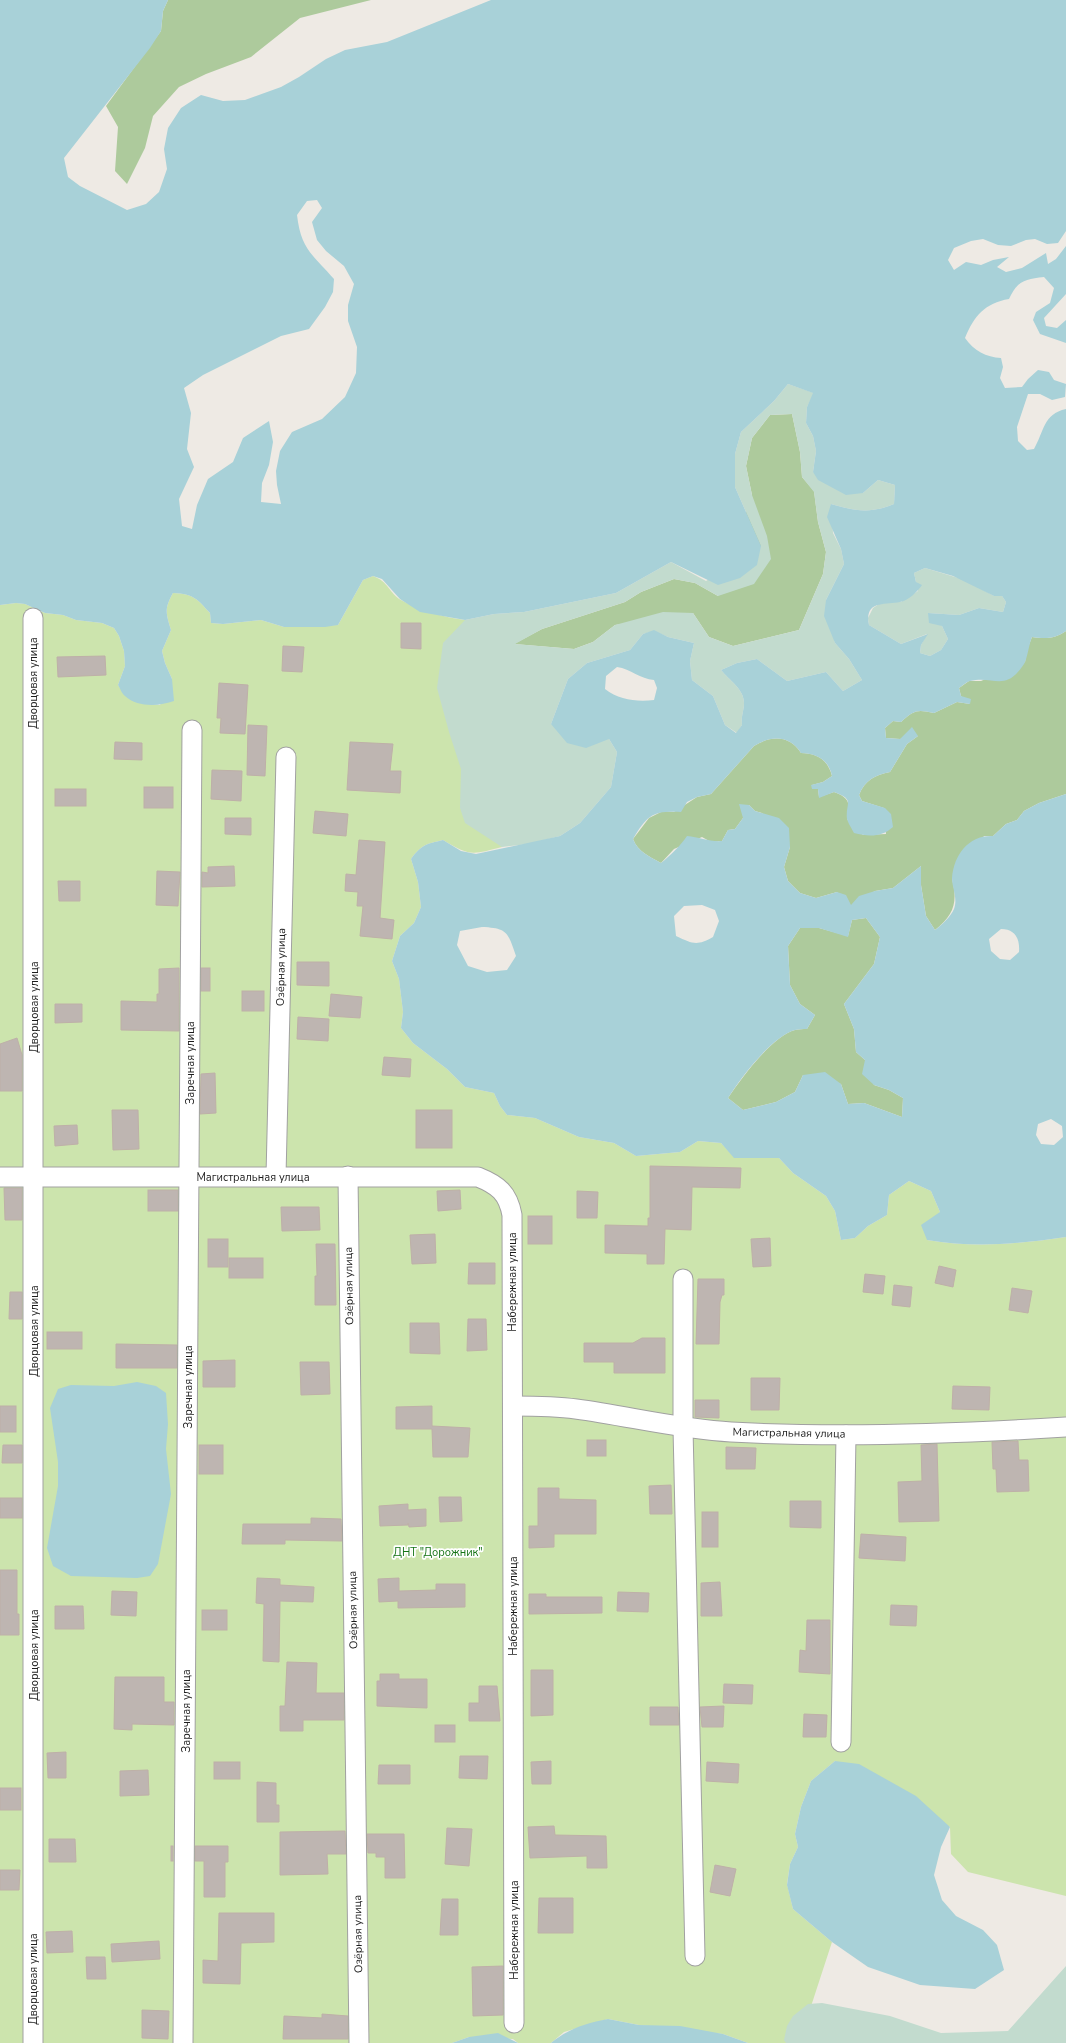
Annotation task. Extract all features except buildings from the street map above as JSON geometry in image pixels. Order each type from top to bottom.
[{"type":"street","name":"Дворцовая улица","points":[[33,618],[33,2043]]},
{"type":"street","name":"Заречная улица","points":[[183,2043],[192,730]]},
{"type":"street","name":"Озёрная улица","points":[[276,1176],[286,757]]},
{"type":"street","name":"Озёрная улица","points":[[348,1176],[359,2043]]},
{"type":"street","name":"Магистральная улица","points":[[0,1177],[478,1177],[490,1182],[503,1192]]},
{"type":"street","name":"Набережная улица","points":[[503,1192],[510,1202],[512,1215],[514,2023]]},
{"type":"street","points":[[683,1279],[683,1428],[695,1956]]},
{"type":"street","name":"Магистральная улица","points":[[513,1406],[576,1409],[683,1428],[732,1432],[846,1435],[966,1434],[1066,1427]]},
{"type":"street","points":[[841,1742],[846,1435]]},
{"type":"green space","points":[[168,0],[371,0],[300,18],[251,57],[206,74],[179,87],[153,116],[145,148],[127,184],[115,171],[118,127],[106,106],[161,31],[163,11]]},
{"type":"green space","points":[[788,384],[814,393],[807,407],[806,423],[813,436],[816,451],[813,472],[863,493],[878,480],[895,485],[894,504],[885,507],[870,510],[855,510],[831,504],[833,533],[841,549],[844,564],[826,600],[835,643],[849,659],[862,680],[843,691],[826,672],[787,681],[757,659],[737,663],[721,670],[742,693],[744,706],[742,725],[737,733],[725,725],[713,696],[692,680],[690,661],[694,643],[668,637],[654,631],[643,634],[630,650],[587,663],[568,679],[551,724],[609,739],[617,752],[611,787],[580,823],[560,836],[528,844],[502,847],[465,823],[460,808],[461,769],[437,688],[443,643],[465,620],[494,614],[524,612],[616,593],[671,562],[706,581],[761,546],[735,487],[735,454],[741,432],[774,401]],"holes":[[[792,414],[800,452],[802,477],[814,492],[818,522],[826,552],[823,574],[799,630],[733,646],[709,637],[693,613],[663,612],[615,625],[593,642],[574,649],[515,644],[542,629],[625,602],[641,592],[674,579],[695,583],[718,596],[754,584],[771,559],[767,536],[752,495],[746,466],[752,438],[770,415]]]},
{"type":"green space","points":[[792,414],[800,452],[802,477],[814,491],[818,522],[826,552],[823,574],[799,630],[733,646],[709,637],[693,613],[615,625],[593,642],[574,649],[514,644],[542,629],[625,602],[641,592],[674,579],[695,583],[718,596],[752,495],[746,466],[752,438],[770,415]]},
{"type":"green space","points":[[925,568],[965,580],[994,596],[1002,596],[1006,602],[1003,612],[979,608],[959,615],[928,613],[942,626],[948,639],[941,650],[930,656],[920,653],[921,645],[927,634],[901,644],[869,625],[868,618],[873,608],[882,602],[901,602],[918,591],[914,573]]},
{"type":"green space","name":"ДНТ \"Дорожник\"","points":[[373,576],[386,584],[397,597],[409,604],[432,613],[465,620],[502,847],[477,853],[459,849],[443,840],[424,846],[411,859],[418,882],[421,907],[414,923],[400,936],[392,961],[399,979],[403,1012],[401,1028],[413,1043],[447,1069],[465,1087],[494,1093],[500,1106],[507,1115],[535,1118],[579,1137],[614,1143],[636,1156],[680,1152],[698,1141],[721,1143],[735,1158],[779,1158],[793,1173],[826,1196],[835,1211],[841,1240],[855,1238],[868,1226],[887,1215],[889,1195],[909,1181],[931,1191],[940,1212],[927,1240],[962,1244],[997,1244],[1031,1242],[1066,1237],[1066,1896],[968,1872],[951,1854],[950,1827],[835,1761],[811,1781],[801,1807],[795,1834],[798,1847],[790,1864],[787,1884],[793,1909],[832,1942],[799,2043],[748,2043],[723,2034],[639,2025],[608,2019],[564,2032],[551,2043],[518,2043],[513,2039],[469,2037],[452,2043],[0,2043],[0,605],[16,603],[25,604],[45,613],[63,615],[76,620],[102,623],[114,628],[119,636],[124,651],[125,666],[118,685],[131,699],[141,703],[160,705],[172,679],[165,663],[162,651],[171,630],[167,607],[173,593],[191,596],[198,601],[210,613],[211,623],[223,624],[261,620],[284,627],[338,625],[363,580]]},
{"type":"green space","points":[[1066,631],[1066,794],[1039,803],[1024,811],[1017,820],[1006,824],[993,836],[984,836],[952,879],[955,895],[953,908],[947,919],[935,930],[926,916],[921,885],[921,866],[893,888],[875,891],[851,906],[837,892],[816,898],[800,893],[788,881],[784,867],[790,847],[762,813],[755,811],[749,805],[743,818],[735,829],[728,830],[722,841],[711,842],[702,837],[674,849],[661,863],[644,853],[633,839],[649,818],[663,811],[674,812],[697,797],[711,794],[754,746],[760,742],[773,739],[786,740],[797,747],[801,753],[812,754],[821,758],[828,766],[832,776],[823,782],[812,785],[812,789],[818,789],[819,797],[834,792],[843,796],[848,802],[847,819],[863,835],[886,834],[884,808],[862,801],[859,795],[867,782],[871,779],[890,772],[907,744],[918,736],[900,739],[886,738],[885,728],[893,721],[901,722],[909,715],[916,712],[924,711],[934,713],[957,702],[970,704],[961,696],[959,688],[969,681],[981,681],[1025,662],[1027,650],[1032,637],[1050,638],[1058,636]]},
{"type":"green space","points":[[866,918],[880,937],[874,964],[844,1004],[854,1029],[856,1052],[865,1060],[874,1085],[889,1090],[903,1098],[902,1117],[864,1103],[848,1104],[841,1084],[803,1075],[795,1092],[776,1102],[743,1110],[728,1098],[741,1080],[767,1049],[777,1040],[795,1030],[807,1029],[815,1015],[800,1004],[790,985],[788,946],[800,928],[819,928],[848,936],[852,920]]},
{"type":"green space","points":[[1066,1966],[1066,2043],[786,2043],[784,2040],[787,2026],[793,2016],[808,2004],[822,2003],[890,2016],[941,2033],[1008,2031]]},
{"type":"water","points":[[0,0],[168,0],[163,11],[161,31],[150,48],[64,158],[68,177],[80,186],[127,210],[146,204],[159,192],[167,169],[164,149],[168,128],[181,108],[201,95],[223,101],[245,100],[281,87],[326,59],[345,50],[387,42],[491,0],[1066,0],[1066,231],[1058,243],[1047,244],[1035,239],[1026,240],[1011,246],[998,245],[983,239],[971,241],[954,248],[948,260],[954,270],[966,262],[981,265],[993,260],[1009,257],[997,267],[1006,272],[1022,268],[1046,253],[1048,264],[1056,259],[1066,246],[1066,294],[1044,318],[1046,326],[1057,328],[1066,320],[1066,343],[1040,334],[1033,320],[1036,312],[1050,303],[1054,288],[1044,277],[1022,282],[1015,288],[1009,299],[987,307],[972,323],[965,338],[976,350],[985,355],[1001,358],[1003,367],[1000,378],[1005,388],[1022,387],[1038,370],[1049,372],[1054,380],[1066,384],[1065,397],[1052,400],[1040,394],[1028,394],[1017,427],[1018,441],[1027,450],[1034,449],[1048,419],[1058,411],[1066,409],[1066,631],[1058,636],[1050,638],[1032,637],[1024,664],[1011,678],[1005,681],[970,681],[959,688],[961,696],[971,699],[970,704],[957,702],[934,713],[924,711],[916,712],[909,715],[901,722],[893,721],[885,728],[886,738],[900,739],[912,727],[918,736],[907,744],[890,772],[871,779],[861,790],[859,795],[862,801],[885,808],[891,814],[893,827],[884,833],[865,835],[854,833],[847,819],[848,802],[845,797],[834,792],[819,798],[818,789],[812,789],[811,785],[823,782],[832,776],[825,762],[821,758],[812,754],[801,753],[797,747],[786,740],[773,739],[760,742],[754,746],[711,794],[697,797],[687,802],[681,812],[664,812],[652,816],[647,819],[633,839],[638,847],[648,856],[661,863],[682,843],[687,836],[713,841],[722,841],[728,830],[735,829],[743,818],[739,804],[749,805],[755,811],[779,818],[789,828],[790,847],[784,867],[788,881],[800,893],[816,898],[837,892],[846,895],[851,905],[859,896],[875,891],[893,888],[921,866],[921,885],[926,916],[935,930],[951,915],[954,909],[955,897],[952,882],[953,869],[964,848],[977,839],[993,836],[1006,824],[1017,820],[1024,811],[1039,803],[1066,794],[1066,1237],[1031,1242],[997,1244],[962,1244],[927,1240],[921,1225],[940,1212],[931,1191],[909,1181],[889,1195],[887,1215],[868,1226],[855,1238],[841,1240],[835,1211],[826,1196],[793,1173],[779,1158],[734,1158],[721,1143],[698,1141],[680,1152],[636,1156],[614,1143],[579,1137],[535,1118],[507,1115],[500,1106],[494,1093],[465,1087],[447,1069],[413,1043],[401,1028],[403,1012],[399,979],[392,961],[400,936],[414,923],[421,907],[418,882],[411,859],[415,854],[424,846],[443,840],[461,851],[476,854],[560,836],[580,823],[611,787],[617,752],[609,739],[586,748],[567,743],[551,724],[568,679],[587,663],[630,650],[643,634],[654,630],[668,637],[694,643],[690,661],[692,680],[713,696],[725,725],[736,733],[742,725],[744,703],[742,693],[721,670],[737,663],[757,659],[787,681],[826,672],[843,691],[862,680],[849,659],[835,643],[824,616],[826,600],[844,564],[841,549],[827,517],[831,504],[855,510],[870,510],[894,504],[895,485],[878,480],[863,493],[846,495],[818,480],[813,472],[816,451],[813,436],[806,423],[807,407],[813,393],[788,384],[774,401],[741,432],[735,454],[735,487],[761,546],[757,565],[740,578],[718,585],[671,562],[616,593],[524,612],[494,614],[465,620],[420,612],[400,599],[382,579],[373,576],[363,580],[338,625],[325,627],[284,627],[261,620],[223,624],[211,623],[210,613],[198,601],[191,596],[173,593],[167,607],[171,630],[162,651],[165,663],[172,679],[174,701],[156,705],[136,703],[125,696],[121,691],[118,685],[125,666],[124,651],[119,636],[114,628],[102,623],[76,620],[63,615],[45,613],[25,604],[16,603],[0,605]],"holes":[[[317,200],[322,208],[312,222],[317,240],[326,251],[344,266],[354,284],[348,305],[348,321],[357,347],[356,373],[345,397],[322,419],[292,432],[280,451],[276,471],[281,504],[261,502],[262,483],[269,465],[273,442],[269,421],[243,438],[233,462],[208,479],[197,505],[192,529],[182,526],[179,499],[194,467],[187,449],[191,413],[184,388],[203,375],[281,336],[309,329],[325,307],[333,292],[334,279],[314,257],[305,244],[301,236],[297,215],[307,201]],[[925,568],[953,576],[994,596],[1002,596],[1006,602],[1003,612],[979,608],[959,615],[928,613],[929,623],[942,626],[948,639],[941,650],[930,656],[920,653],[921,645],[928,634],[901,644],[869,625],[868,617],[873,608],[877,605],[906,600],[922,585],[916,582],[914,573]],[[617,667],[644,678],[654,680],[657,688],[654,700],[648,701],[622,698],[605,689],[606,676]],[[702,905],[715,910],[719,921],[713,937],[703,942],[695,943],[676,936],[674,916],[684,906]],[[866,918],[880,937],[874,964],[844,1004],[854,1029],[856,1052],[865,1060],[862,1074],[874,1085],[889,1090],[903,1098],[902,1117],[864,1103],[848,1104],[841,1084],[825,1072],[803,1075],[795,1092],[776,1102],[743,1110],[728,1098],[740,1080],[757,1059],[777,1040],[795,1030],[807,1029],[815,1015],[800,1004],[790,985],[788,946],[800,928],[819,928],[848,937],[852,920]],[[482,927],[497,929],[506,933],[509,937],[516,956],[507,970],[487,972],[468,966],[457,945],[460,931]],[[1001,929],[1006,929],[1014,933],[1018,939],[1019,952],[1010,960],[1000,959],[991,951],[989,939]],[[1051,1119],[1062,1126],[1063,1137],[1054,1145],[1041,1144],[1036,1135],[1038,1124]]]},
{"type":"water","points":[[137,1382],[156,1386],[166,1393],[168,1424],[166,1449],[171,1494],[158,1564],[150,1576],[137,1578],[71,1576],[53,1566],[47,1548],[58,1486],[58,1462],[50,1408],[58,1389],[71,1385],[114,1386]]},
{"type":"water","points":[[835,1761],[859,1764],[916,1796],[950,1827],[941,1847],[934,1875],[942,1900],[956,1916],[983,1930],[997,1945],[1004,1970],[975,1989],[920,1985],[868,1967],[832,1942],[793,1909],[787,1885],[790,1864],[798,1847],[795,1834],[801,1807],[811,1781]]},
{"type":"water","points":[[608,2019],[639,2025],[680,2026],[723,2034],[748,2043],[551,2043],[557,2038],[578,2027],[592,2022]]},
{"type":"water","points":[[498,2033],[518,2043],[452,2043],[469,2037]]}]
